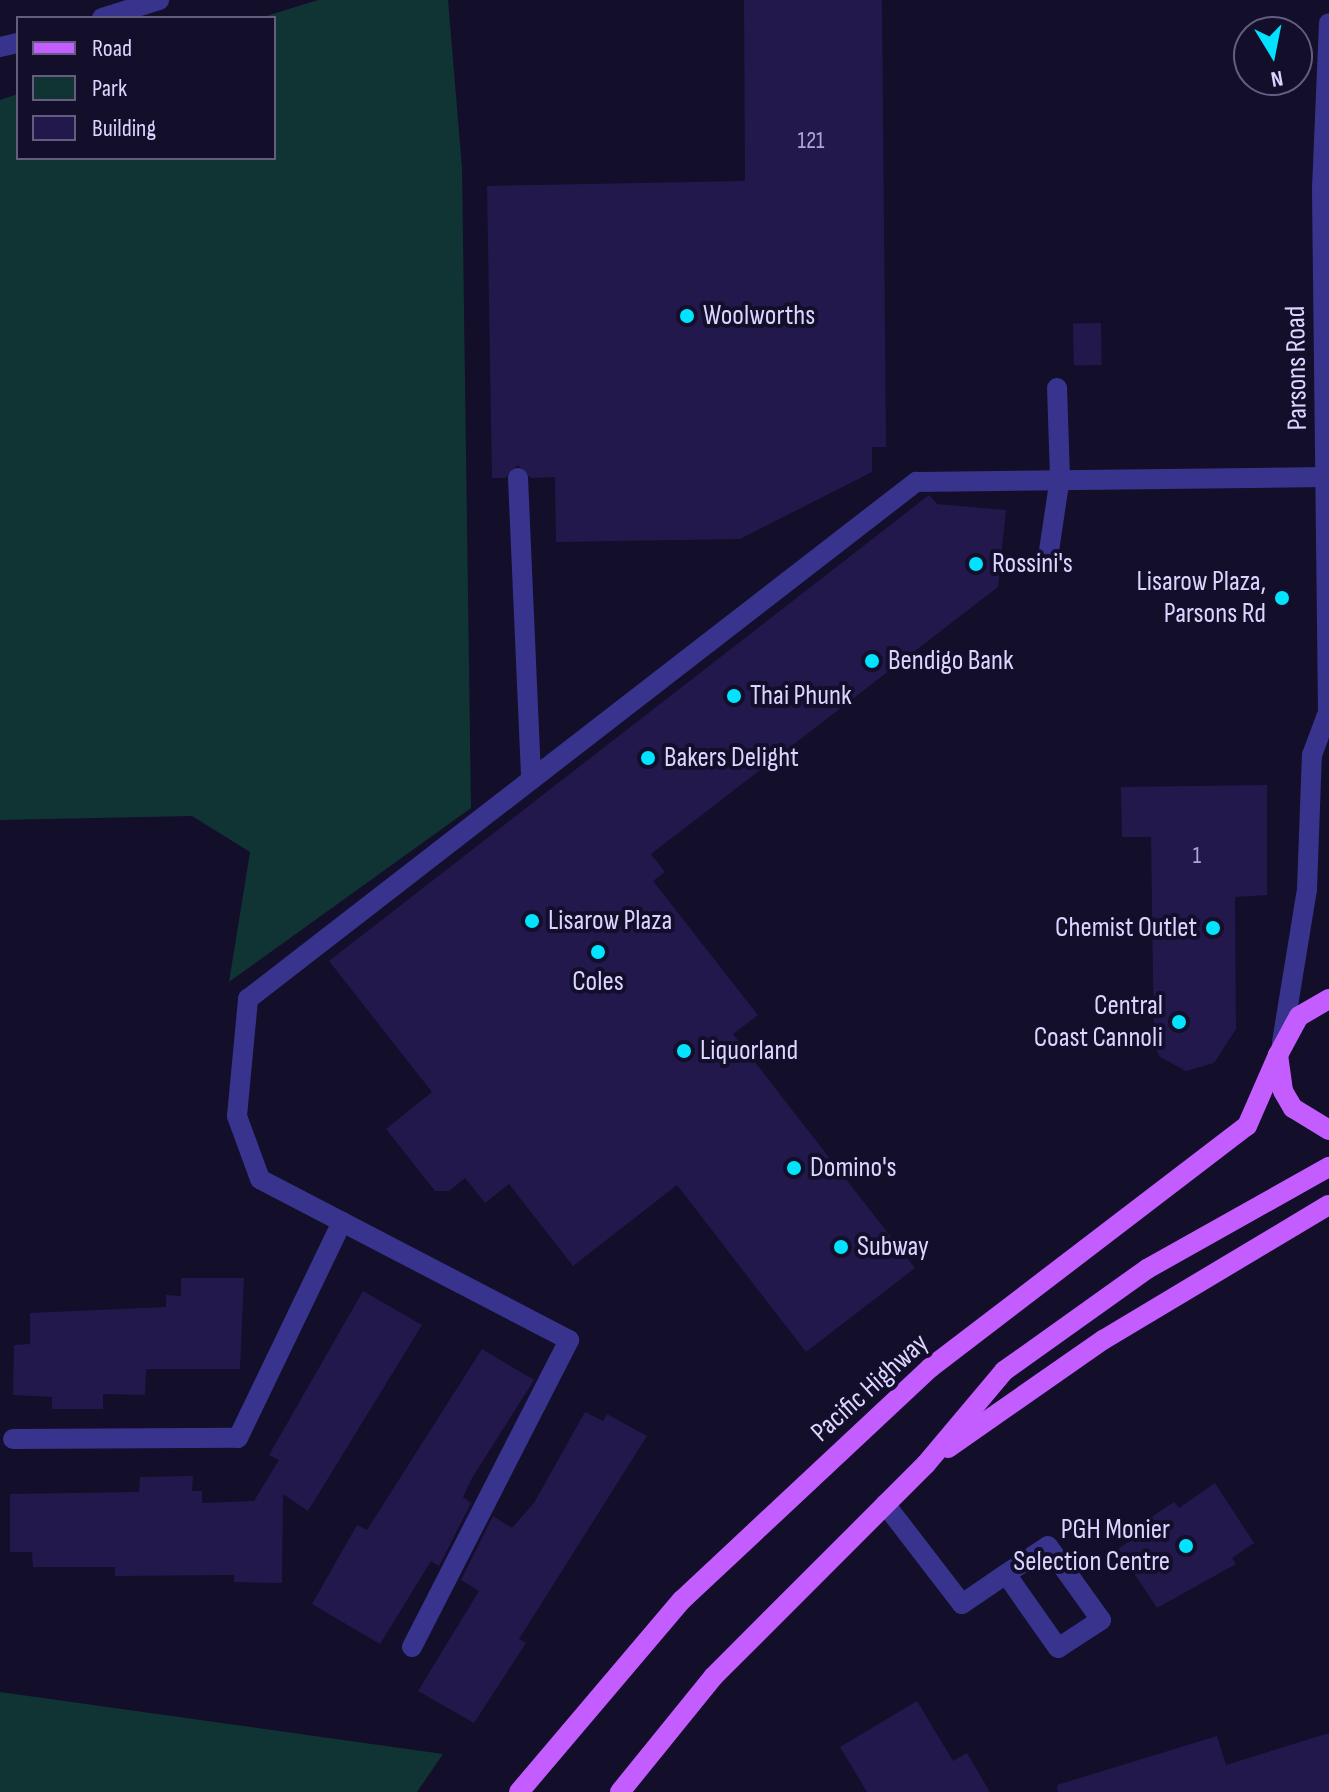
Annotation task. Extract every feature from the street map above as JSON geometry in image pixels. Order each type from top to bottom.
[{"type":"main road","name":"Pacific Highway","points":[[519,1792],[682,1600],[930,1368],[1247,1126],[1280,1048],[1299,1016],[1329,999]]},
{"type":"main road","points":[[1280,1048],[1283,1091],[1293,1108],[1329,1130]]},
{"type":"main road","points":[[620,1792],[713,1677],[926,1464],[1004,1371],[1147,1269],[1329,1167]]},
{"type":"main road","points":[[926,1464],[1103,1340],[1329,1205]]},
{"type":"street","points":[[108,16],[159,0]]},
{"type":"street","name":"Parsons Road","points":[[1280,1048],[1307,889],[1312,755],[1329,713],[1322,189],[1329,23]]},
{"type":"street","points":[[1047,564],[1060,477],[1057,388]]},
{"type":"street","points":[[412,1647],[569,1340],[260,1179],[237,1116],[248,999],[916,482],[1060,477],[1328,477]]},
{"type":"street","points":[[518,478],[531,780]]},
{"type":"street","points":[[13,1439],[238,1438],[342,1222]]},
{"type":"street","points":[[885,1504],[962,1604],[1006,1574],[1048,1546],[1101,1620],[1058,1648],[1006,1574]]},
{"type":"green space","points":[[318,0],[448,0],[462,168],[471,808],[229,982],[250,852],[192,816],[0,820],[0,100],[16,95],[16,160],[276,160],[276,16],[266,16]]},
{"type":"green space","points":[[0,1692],[443,1754],[417,1792],[0,1792]]},
{"type":"building","name":"Woolworths","points":[[744,0],[882,0],[886,447],[872,447],[872,472],[740,539],[556,542],[555,477],[531,478],[518,465],[505,478],[492,478],[487,186],[745,181]]},
{"type":"building","points":[[1073,323],[1101,323],[1102,365],[1074,365]]},
{"type":"building","name":"Lisarow Plaza","points":[[929,495],[937,504],[1006,510],[998,587],[651,854],[665,872],[653,881],[758,1015],[733,1034],[915,1268],[806,1352],[677,1185],[573,1266],[509,1184],[485,1203],[465,1178],[449,1191],[435,1191],[386,1129],[432,1092],[329,961]]},
{"type":"building","points":[[1267,785],[1267,895],[1235,897],[1236,1029],[1214,1063],[1186,1071],[1160,1057],[1154,1045],[1151,837],[1122,837],[1121,787]]},
{"type":"building","points":[[181,1278],[244,1278],[240,1369],[146,1369],[145,1395],[103,1394],[103,1409],[52,1409],[52,1397],[13,1395],[14,1345],[30,1344],[30,1313],[166,1307],[166,1295],[181,1296]]},
{"type":"building","points":[[363,1291],[422,1325],[308,1511],[283,1494],[282,1583],[234,1582],[234,1575],[115,1576],[115,1567],[33,1567],[32,1552],[10,1552],[10,1494],[139,1492],[140,1477],[193,1476],[192,1491],[202,1491],[202,1503],[254,1501],[279,1460],[269,1455]]},
{"type":"building","points":[[482,1349],[534,1380],[472,1478],[463,1497],[471,1503],[439,1566],[431,1561],[380,1644],[312,1604],[357,1525],[367,1530]]},
{"type":"building","points":[[585,1412],[603,1421],[607,1414],[647,1436],[519,1639],[526,1643],[474,1723],[418,1691],[479,1591],[461,1580],[493,1516],[512,1528],[534,1503]]},
{"type":"building","name":"PGH Monier Selection Centre","points":[[1215,1483],[1254,1543],[1232,1558],[1236,1564],[1157,1608],[1118,1549],[1154,1524],[1150,1518],[1174,1502],[1179,1508]]},
{"type":"building","points":[[917,1701],[953,1761],[967,1753],[990,1792],[867,1792],[840,1747]]},
{"type":"building","points":[[1329,1733],[1329,1792],[1058,1792],[1057,1785],[1217,1736],[1226,1765]]},
{"type":"place","name":"Woolworths","points":[[687,316]]},
{"type":"place","name":"Rossini's","points":[[976,564]]},
{"type":"place","name":"Lisarow Plaza, Parsons Rd","points":[[1282,598]]},
{"type":"place","name":"Bendigo Bank","points":[[872,661]]},
{"type":"place","name":"Thai Phunk","points":[[734,696]]},
{"type":"place","name":"Bakers Delight","points":[[648,758]]},
{"type":"place","name":"Lisarow Plaza","points":[[532,921]]},
{"type":"place","name":"Chemist Outlet","points":[[1213,928]]},
{"type":"place","name":"Coles","points":[[598,952]]},
{"type":"place","name":"Central Coast Cannoli","points":[[1179,1022]]},
{"type":"place","name":"Liquorland","points":[[684,1051]]},
{"type":"place","name":"Domino's","points":[[794,1168]]},
{"type":"place","name":"Subway","points":[[841,1247]]},
{"type":"place","name":"PGH Monier Selection Centre","points":[[1186,1546]]}]
